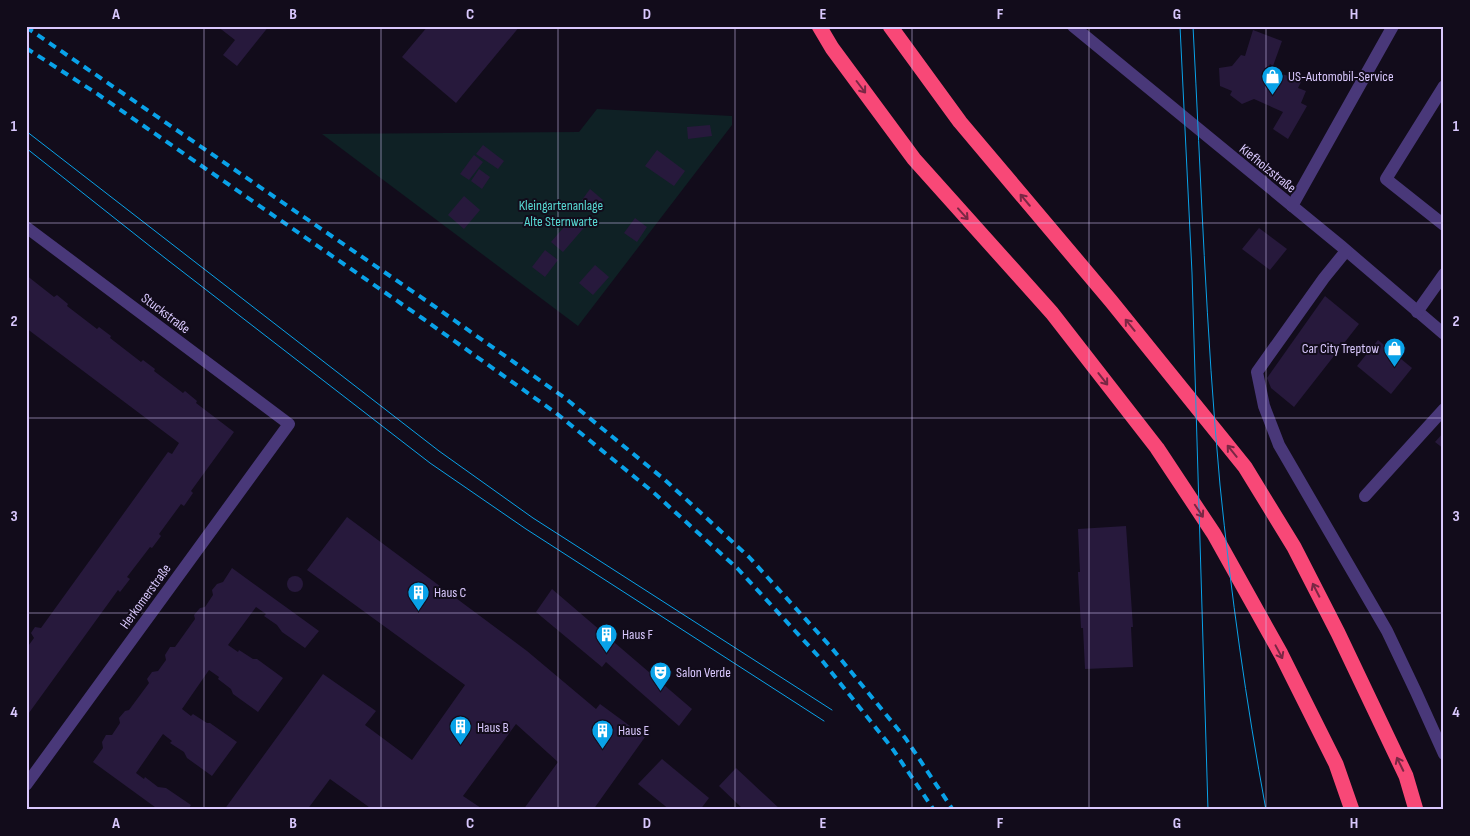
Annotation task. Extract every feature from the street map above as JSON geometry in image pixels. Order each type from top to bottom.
[{"type":"highway","points":[[819,26],[832,48],[914,159],[1052,313],[1157,448],[1214,534],[1281,654],[1336,764],[1352,810]]},
{"type":"highway","points":[[890,26],[960,122],[1111,301],[1245,467],[1294,547],[1338,633],[1406,776],[1416,810]]},
{"type":"street","name":"Kiefholzstraße","points":[[1073,26],[1444,334]]},
{"type":"street","points":[[1292,206],[1393,26]]},
{"type":"street","points":[[1444,86],[1386,179],[1444,225]]},
{"type":"street","name":"Stuckstraße","points":[[26,227],[289,424]]},
{"type":"street","points":[[1346,251],[1324,278],[1257,372],[1264,406],[1280,445],[1386,631],[1444,754]]},
{"type":"street","points":[[1417,312],[1444,274]]},
{"type":"street","points":[[1366,496],[1444,409]]},
{"type":"street","name":"Herkomerstraße","points":[[26,785],[289,424]]},
{"type":"green space","name":"Kleingartenanlage Alte Sternwarte","points":[[597,109],[732,116],[732,125],[578,326],[322,134],[579,132]]},
{"type":"building","points":[[217,26],[269,26],[237,66],[223,55],[235,40]]},
{"type":"building","points":[[428,26],[520,26],[456,103],[402,57]]},
{"type":"building","points":[[1253,30],[1282,41],[1273,66],[1270,64],[1268,70],[1302,80],[1298,88],[1306,91],[1301,103],[1307,106],[1288,139],[1273,129],[1283,112],[1254,99],[1242,104],[1230,95],[1232,91],[1220,86],[1219,68],[1232,66],[1241,55],[1245,56]]},
{"type":"building","points":[[710,125],[712,136],[688,139],[687,127]]},
{"type":"building","points":[[483,145],[504,161],[498,169],[476,154]]},
{"type":"building","points":[[657,150],[685,171],[674,186],[645,166]]},
{"type":"building","points":[[474,155],[483,162],[469,180],[460,174]]},
{"type":"building","points":[[479,169],[490,177],[482,189],[471,181]]},
{"type":"building","points":[[590,189],[603,200],[592,214],[579,204]]},
{"type":"building","points":[[464,196],[480,210],[464,229],[448,215]]},
{"type":"building","points":[[582,218],[588,223],[563,252],[551,242],[570,220],[576,225]]},
{"type":"building","points":[[635,218],[647,227],[637,242],[624,233]]},
{"type":"building","points":[[1259,228],[1287,249],[1270,270],[1242,249]]},
{"type":"building","points":[[545,250],[558,260],[545,277],[532,267]]},
{"type":"building","points":[[595,265],[609,277],[593,295],[579,283]]},
{"type":"building","points":[[26,275],[54,297],[57,295],[68,304],[67,306],[97,329],[99,327],[111,336],[110,338],[141,362],[143,360],[155,369],[154,371],[183,393],[185,391],[197,401],[196,403],[234,432],[191,491],[193,493],[184,506],[181,504],[159,534],[161,536],[127,577],[130,579],[120,592],[118,590],[26,717],[26,649],[34,638],[31,633],[35,627],[41,628],[168,452],[172,454],[179,443],[26,328]]},
{"type":"building","points":[[1325,296],[1359,324],[1294,407],[1271,388],[1267,378]]},
{"type":"building","points":[[1378,340],[1412,368],[1391,394],[1357,366]]},
{"type":"building","points":[[1444,432],[1444,449],[1435,442]]},
{"type":"building","points":[[347,517],[527,651],[596,709],[600,704],[645,737],[593,810],[523,810],[558,762],[516,724],[463,796],[484,810],[373,810],[330,779],[307,810],[224,810],[323,674],[376,711],[365,725],[412,760],[465,685],[307,570]]},
{"type":"building","points":[[1126,526],[1133,627],[1131,627],[1133,667],[1085,669],[1078,572],[1080,572],[1078,529]]},
{"type":"building","points":[[232,568],[319,631],[305,648],[282,632],[277,625],[264,616],[266,614],[256,607],[228,645],[238,652],[239,650],[253,659],[257,659],[283,678],[258,712],[233,694],[231,689],[218,679],[219,677],[209,670],[182,709],[191,716],[193,714],[210,723],[237,742],[212,776],[187,758],[184,752],[170,743],[172,741],[163,734],[136,773],[158,787],[166,788],[191,805],[188,810],[159,810],[93,762],[103,748],[102,742],[106,735],[112,735],[120,723],[119,718],[125,711],[129,710],[149,683],[147,679],[152,672],[158,671],[166,660],[165,655],[170,647],[175,647],[195,619],[194,615],[200,608],[205,607],[213,595],[212,590],[217,584],[223,582]]},
{"type":"building","points":[[295,576],[303,584],[295,592],[287,584]]},
{"type":"building","name":"Haus F","points":[[552,589],[692,709],[679,726],[606,662],[602,667],[536,612]]},
{"type":"building","points":[[662,759],[709,798],[700,810],[670,810],[638,784]]},
{"type":"building","points":[[736,768],[781,810],[744,810],[719,786]]},
{"type":"tram line","points":[[1180,26],[1192,273],[1208,810]]},
{"type":"tram line","points":[[1193,26],[1207,313],[1220,485],[1240,648],[1266,810]]},
{"type":"tram line","points":[[26,131],[439,451],[533,518],[832,710]]},
{"type":"tram line","points":[[26,148],[430,463],[526,529],[824,721]]},
{"type":"railway","points":[[26,27],[565,398],[665,480],[749,557],[830,646],[906,739],[953,810]]},
{"type":"railway","points":[[26,48],[96,93],[422,318],[556,413],[653,492],[738,569],[820,658],[892,748],[934,810]]},
{"type":"place","name":"US-Automobil-Service","points":[[1272,95]]},
{"type":"place","name":"Car City Treptow","points":[[1395,367]]},
{"type":"place","name":"Haus C","points":[[418,611]]},
{"type":"place","name":"Haus F","points":[[606,653]]},
{"type":"place","name":"Salon Verde","points":[[660,691]]},
{"type":"place","name":"Haus B","points":[[461,746]]},
{"type":"place","name":"Haus E","points":[[602,749]]}]
